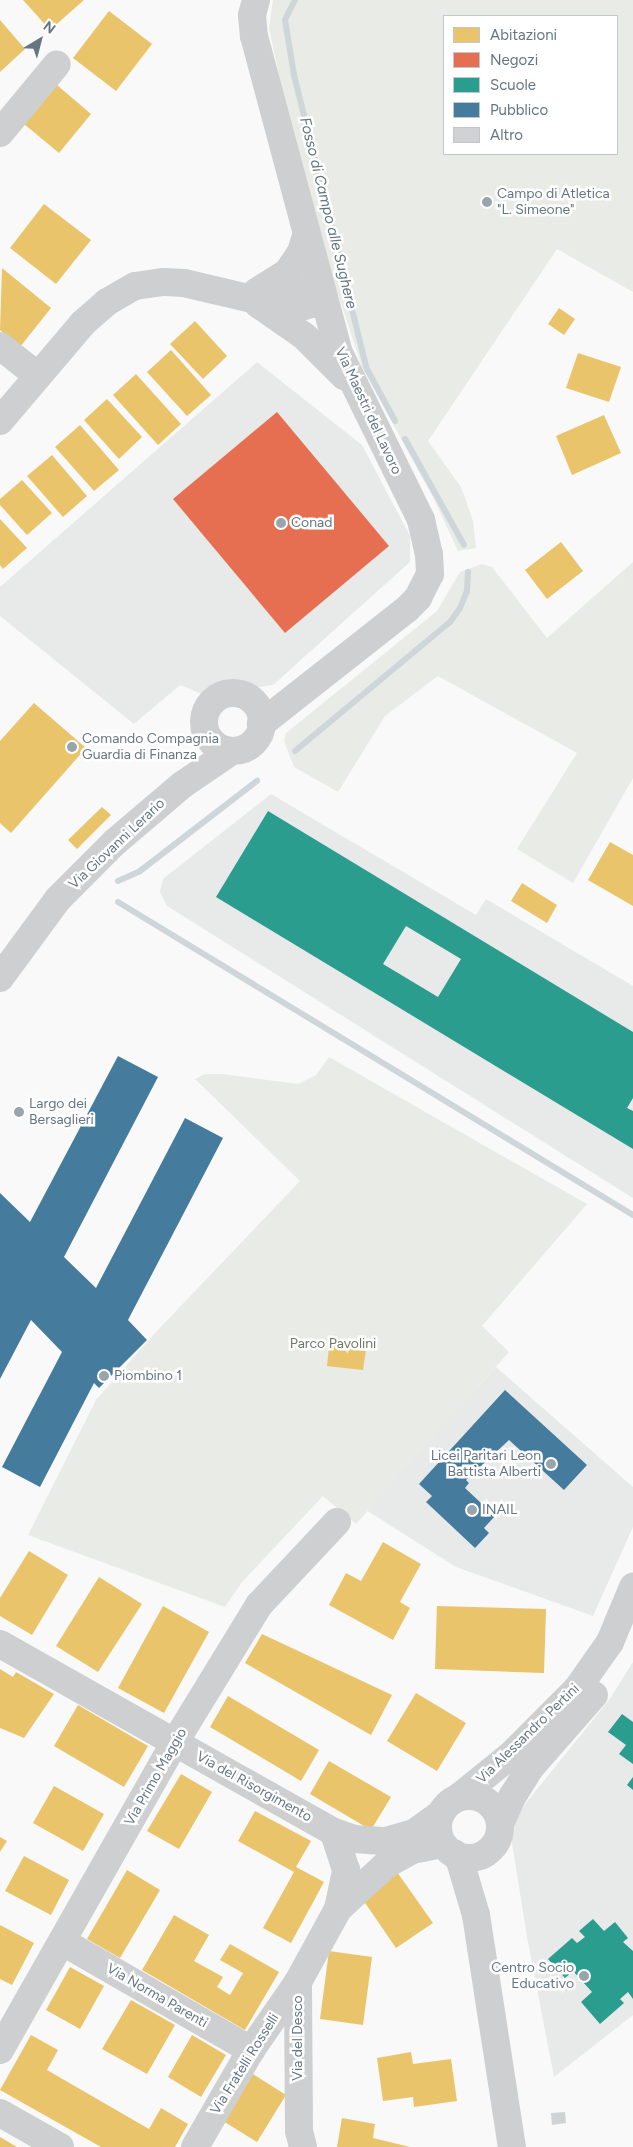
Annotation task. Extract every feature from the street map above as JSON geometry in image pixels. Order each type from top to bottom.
[{"type":"street","name":"Via Maestri del Lavoro","points":[[232,751],[251,744],[261,724],[310,683],[407,609],[418,598],[430,574],[429,554],[421,520],[353,386],[339,353],[321,294],[254,36],[252,15],[256,0]]},
{"type":"street","points":[[0,133],[57,64]]},
{"type":"street","points":[[246,297],[287,273],[301,252],[306,236]]},
{"type":"street","points":[[0,421],[83,323],[107,302],[135,286],[184,282],[246,297],[301,307],[311,304],[321,294]]},
{"type":"street","points":[[246,297],[304,336],[353,386]]},
{"type":"street","points":[[0,346],[38,376]]},
{"type":"street","name":"Via Maestri del Lavoro","points":[[206,733],[204,717],[210,703],[222,695],[244,696],[310,683]]},
{"type":"street","points":[[244,696],[257,707],[261,724]]},
{"type":"street","points":[[206,733],[216,745],[232,751]]},
{"type":"street","name":"Via Giovanni Lerario","points":[[182,785],[206,733]]},
{"type":"street","name":"Via Giovanni Lerario","points":[[0,978],[58,899],[115,842],[182,785],[232,751]]},
{"type":"street","name":"Via Primo Maggio","points":[[0,2050],[175,1742],[259,1605],[338,1522]]},
{"type":"street","name":"Via Alessandro Pertini","points":[[334,1832],[354,1839],[386,1841],[414,1833],[450,1805],[510,1755],[577,1689],[610,1642],[633,1587]]},
{"type":"street","name":"Via Alessandro Pertini","points":[[476,1915],[497,1835],[522,1780],[590,1700],[633,1629]]},
{"type":"street","name":"Via del Risorgimento","points":[[0,1644],[334,1832]]},
{"type":"street","points":[[338,1909],[387,1864],[412,1850],[429,1846],[451,1851],[478,1856],[497,1835],[494,1808],[487,1801],[478,1797],[450,1805],[439,1832],[451,1851],[460,1862],[476,1915],[512,2147]]},
{"type":"street","points":[[334,1832],[345,1859],[346,1870],[338,1909]]},
{"type":"street","name":"Via del Desco","points":[[303,2147],[299,2131],[298,1982],[338,1909]]},
{"type":"street","name":"Via Norma Parenti","points":[[63,1942],[251,2050]]},
{"type":"street","name":"Via Fratelli Rosselli","points":[[195,2147],[251,2050],[298,1982]]},
{"type":"street","points":[[0,2113],[60,2147]]},
{"type":"shaded area","points":[[257,362],[362,445],[410,536],[410,562],[273,685],[204,695],[180,685],[134,724],[0,616],[0,587]]},
{"type":"shaded area","points":[[271,794],[476,915],[486,899],[633,986],[633,1198],[167,906],[160,892],[163,879]]},
{"type":"shaded area","points":[[496,1367],[633,1487],[633,1527],[593,1616],[456,1567],[366,1510]]},
{"type":"shaded area","points":[[633,1662],[633,2015],[554,2077],[527,1937],[511,1837],[513,1825],[525,1804],[609,1700]]},
{"type":"green space","name":"Campo di Atletica \"L. Simeone\"","points":[[273,0],[633,0],[633,292],[557,249],[428,441],[461,487],[473,521],[476,548],[458,551],[434,499],[362,367],[333,279],[279,75],[269,28]]},
{"type":"green space","points":[[633,562],[633,778],[573,883],[517,849],[577,753],[438,676],[385,716],[338,792],[294,767],[284,741],[286,733],[437,611],[460,572],[482,564],[492,567],[547,638]]},
{"type":"green space","name":"Parco Pavolini","points":[[329,1057],[587,1204],[482,1326],[509,1352],[356,1524],[323,1496],[242,1582],[225,1607],[28,1535],[96,1400],[156,1332],[300,1181],[195,1079],[205,1074],[222,1074],[298,1084],[316,1075]]},
{"type":"building: Abitazioni","points":[[23,0],[84,0],[50,30]]},
{"type":"building: Abitazioni","points":[[109,11],[152,44],[116,91],[73,58]]},
{"type":"building: Abitazioni","points":[[0,20],[25,49],[0,72]]},
{"type":"building: Abitazioni","points":[[57,85],[91,114],[59,153],[24,124]]},
{"type":"building: Abitazioni","points":[[44,204],[91,240],[56,284],[10,248]]},
{"type":"building: Abitazioni","points":[[2,268],[51,308],[20,347],[0,330]]},
{"type":"building: Abitazioni","points":[[559,308],[575,319],[564,335],[548,324]]},
{"type":"building: Abitazioni","points":[[195,321],[227,356],[203,379],[170,344]]},
{"type":"building: Abitazioni","points":[[171,350],[211,395],[187,416],[147,372]]},
{"type":"building: Abitazioni","points":[[578,353],[621,367],[609,402],[566,388]]},
{"type":"building: Abitazioni","points":[[136,374],[181,424],[158,445],[113,395]]},
{"type":"building: Abitazioni","points":[[107,399],[142,437],[119,459],[84,420]]},
{"type":"building: Abitazioni","points":[[604,415],[621,453],[572,475],[556,436]]},
{"type":"building: Abitazioni","points":[[80,425],[119,470],[94,491],[55,447]]},
{"type":"building: Abitazioni","points":[[52,455],[87,496],[63,517],[27,476]]},
{"type":"building: Abitazioni","points":[[22,480],[52,513],[27,535],[0,505],[0,499]]},
{"type":"building: Abitazioni","points":[[0,519],[27,548],[3,569],[0,565]]},
{"type":"building: Abitazioni","points":[[561,542],[583,571],[547,599],[525,570]]},
{"type":"building: Abitazioni","points":[[34,703],[86,748],[11,833],[0,823],[0,741]]},
{"type":"building: Abitazioni","points":[[102,807],[111,815],[77,849],[68,840]]},
{"type":"building: Abitazioni","points":[[610,842],[633,855],[633,906],[588,880]]},
{"type":"building: Abitazioni","points":[[522,883],[557,905],[547,923],[511,901]]},
{"type":"building: Abitazioni","points":[[330,1337],[367,1342],[363,1370],[327,1366]]},
{"type":"building: Abitazioni","points":[[383,1542],[421,1564],[400,1602],[410,1608],[393,1640],[329,1605],[346,1573],[361,1581]]},
{"type":"building: Abitazioni","points":[[29,1551],[68,1575],[32,1635],[0,1616],[0,1598]]},
{"type":"building: Abitazioni","points":[[99,1577],[142,1604],[98,1672],[56,1646]]},
{"type":"building: Abitazioni","points":[[163,1606],[209,1632],[164,1713],[118,1688]]},
{"type":"building: Abitazioni","points":[[437,1606],[546,1609],[544,1673],[435,1669]]},
{"type":"building: Abitazioni","points":[[262,1634],[392,1695],[371,1735],[245,1663]]},
{"type":"building: Abitazioni","points":[[0,1669],[13,1677],[16,1672],[54,1694],[24,1738],[0,1728]]},
{"type":"building: Abitazioni","points":[[416,1693],[466,1723],[437,1771],[387,1741]]},
{"type":"building: Abitazioni","points":[[228,1696],[319,1750],[301,1781],[210,1727]]},
{"type":"building: Abitazioni","points":[[78,1705],[148,1746],[124,1787],[54,1746]]},
{"type":"building: Abitazioni","points":[[329,1761],[391,1797],[371,1830],[310,1794]]},
{"type":"building: Abitazioni","points":[[181,1774],[212,1792],[179,1849],[147,1831]]},
{"type":"building: Abitazioni","points":[[54,1786],[104,1814],[83,1851],[33,1823]]},
{"type":"building: Abitazioni","points":[[255,1811],[311,1841],[296,1867],[324,1882],[291,1943],[263,1928],[294,1872],[238,1841]]},
{"type":"building: Abitazioni","points":[[0,1837],[7,1841],[0,1852]]},
{"type":"building: Abitazioni","points":[[24,1856],[69,1880],[51,1915],[5,1891]]},
{"type":"building: Abitazioni","points":[[127,1870],[160,1890],[120,1958],[87,1939]]},
{"type":"building: Abitazioni","points":[[397,1872],[433,1923],[396,1948],[361,1897]]},
{"type":"building: Abitazioni","points":[[174,1915],[209,1935],[194,1961],[223,1977],[217,1987],[230,1995],[243,1973],[220,1960],[230,1944],[279,1972],[245,2030],[142,1970]]},
{"type":"building: Abitazioni","points":[[0,1925],[34,1943],[12,1985],[0,1979]]},
{"type":"building: Abitazioni","points":[[329,1951],[372,1957],[363,2025],[320,2019]]},
{"type":"building: Abitazioni","points":[[70,1967],[104,1986],[80,2029],[46,2010]]},
{"type":"building: Abitazioni","points":[[131,2000],[175,2025],[147,2074],[102,2049]]},
{"type":"building: Abitazioni","points":[[31,2035],[58,2050],[47,2070],[149,2129],[161,2108],[188,2124],[175,2147],[101,2147],[0,2090]]},
{"type":"building: Abitazioni","points":[[192,2035],[226,2055],[201,2097],[168,2077]]},
{"type":"building: Abitazioni","points":[[411,2052],[413,2064],[451,2059],[457,2101],[414,2107],[413,2097],[383,2101],[377,2058]]},
{"type":"building: Abitazioni","points":[[253,2074],[286,2095],[257,2142],[223,2121]]},
{"type":"building: Abitazioni","points":[[342,2118],[375,2124],[373,2138],[410,2147],[337,2147]]},
{"type":"building: Abitazioni","points":[[0,2137],[17,2147],[0,2147]]},
{"type":"building: Negozi","name":"Conad","points":[[277,412],[389,546],[285,633],[173,499]]},
{"type":"building: Scuole","points":[[268,811],[633,1032],[633,1098],[627,1108],[633,1111],[633,1149],[216,897]],"holes":[[[406,926],[461,959],[438,997],[383,964]]]},
{"type":"building: Scuole","points":[[622,1714],[633,1722],[633,1764],[619,1754],[626,1745],[608,1732]]},
{"type":"building: Scuole","points":[[633,1777],[633,1790],[627,1785]]},
{"type":"building: Scuole","points":[[593,1919],[604,1931],[615,1922],[628,1938],[623,1942],[633,1951],[633,1999],[628,1992],[620,1999],[624,2003],[600,2024],[581,2002],[592,1992],[573,1971],[565,1978],[548,1959],[572,1938],[577,1943],[585,1937],[579,1931]]},
{"type":"building: Pubblico","points":[[118,1056],[158,1077],[64,1257],[96,1288],[185,1118],[223,1138],[128,1320],[147,1340],[99,1388],[94,1383],[40,1487],[2,1467],[62,1352],[31,1320],[0,1379],[0,1193],[30,1222]]},
{"type":"building: Pubblico","points":[[505,1390],[587,1465],[564,1490],[509,1440],[466,1480],[469,1483],[465,1488],[495,1516],[484,1528],[489,1533],[475,1548],[426,1502],[432,1496],[419,1484]]},
{"type":"building: Altro","points":[[565,2112],[566,2123],[552,2125],[551,2113]]},
{"type":"waterway","name":"Fosso di Campo alle Sughere","points":[[295,0],[285,20],[294,75],[367,369],[395,421]]},
{"type":"waterway","name":"Fosso di Campo alle Sughere","points":[[405,439],[464,545]]},
{"type":"waterway","name":"Fosso di Campo alle Sughere","points":[[295,751],[450,622],[460,608],[467,591],[468,572]]},
{"type":"waterway","name":"Fosso di Campo alle Sughere","points":[[118,881],[140,871],[257,781]]},
{"type":"waterway","points":[[118,902],[633,1215]]},
{"type":"place","name":"Campo di Atletica \"L. Simeone\"","points":[[487,202]]},
{"type":"place","name":"Conad","points":[[281,523]]},
{"type":"place","name":"Comando Compagnia Guardia di Finanza","points":[[72,747]]},
{"type":"place","name":"Largo dei Bersaglieri","points":[[19,1112]]},
{"type":"place","name":"Piombino 1","points":[[104,1376]]},
{"type":"place","name":"Licei Paritari Leon Battista Alberti","points":[[551,1464]]},
{"type":"place","name":"INAIL","points":[[472,1510]]},
{"type":"place","name":"Centro Socio Educativo","points":[[584,1976]]}]
